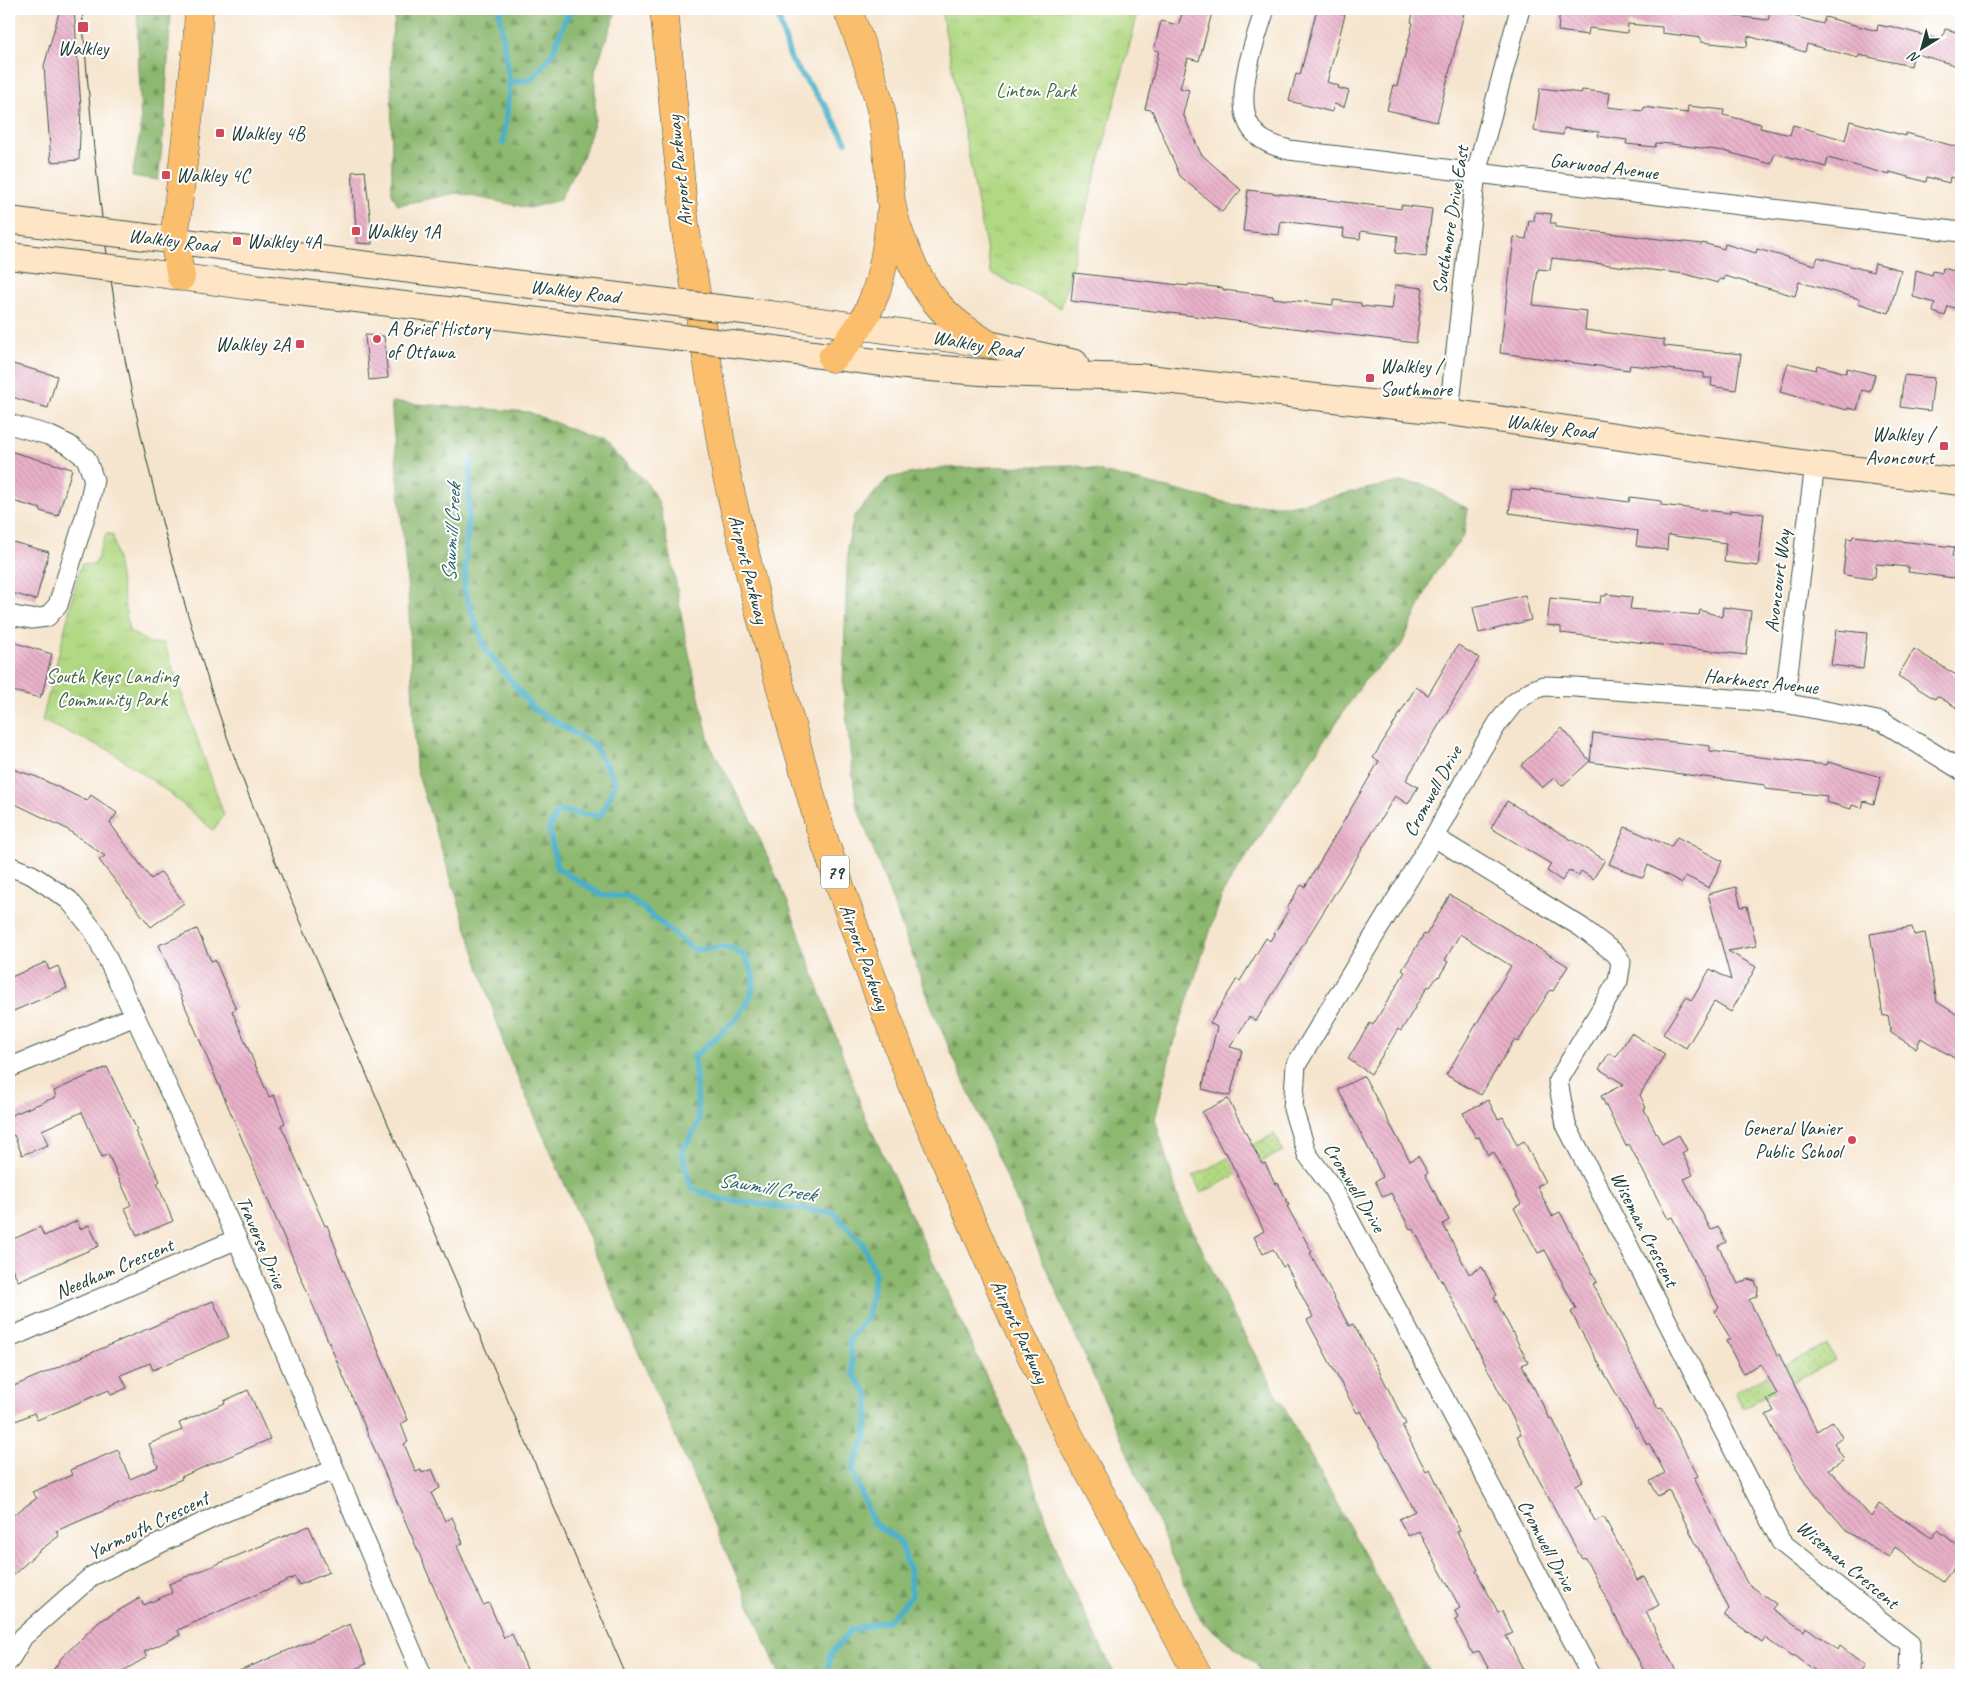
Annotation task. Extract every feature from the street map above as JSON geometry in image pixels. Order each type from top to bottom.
[{"type":"highway","points":[[181,277],[199,9]]},
{"type":"highway","name":"Airport Parkway","points":[[664,9],[685,226],[726,473],[758,607],[820,828],[866,961],[913,1086],[1016,1324],[1074,1443],[1198,1675]]},
{"type":"highway","points":[[832,358],[846,345],[860,326],[875,296],[888,238],[891,201],[886,140],[877,91],[847,9]]},
{"type":"highway","points":[[891,201],[901,239],[928,293],[960,325],[988,344]]},
{"type":"main road","name":"Walkley Road","points":[[9,220],[860,326],[988,344],[1139,377]]},
{"type":"main road","name":"Walkley Road","points":[[9,256],[774,349],[832,358],[993,373],[1139,377],[1448,412],[1815,465],[1961,482]]},
{"type":"street","name":"Garwood Avenue","points":[[1265,9],[1243,92],[1244,109],[1249,125],[1258,136],[1269,143],[1290,150],[1961,232]]},
{"type":"street","name":"Southmore Drive East","points":[[1448,412],[1476,173],[1520,9]]},
{"type":"street","points":[[9,424],[48,435],[69,445],[86,458],[94,480],[89,504],[58,605],[47,617],[31,619],[9,615]]},
{"type":"street","name":"Avoncourt Way","points":[[1784,703],[1815,465]]},
{"type":"street","name":"Harkness Avenue","points":[[1542,686],[1784,703],[1883,722],[1961,770]]},
{"type":"street","name":"Cromwell Drive","points":[[1542,686],[1531,691],[1513,704],[1481,750],[1434,837],[1296,1065],[1293,1109],[1307,1154],[1334,1189],[1591,1675]]},
{"type":"street","name":"Wiseman Crescent","points":[[1434,837],[1581,927],[1616,954],[1621,962],[1618,981],[1558,1081],[1566,1125],[1781,1542],[1910,1644],[1909,1671],[1907,1675]]},
{"type":"street","name":"Traverse Drive","points":[[9,866],[32,875],[69,900],[94,931],[237,1239],[422,1675]]},
{"type":"street","points":[[9,1068],[135,1016]]},
{"type":"street","name":"Needham Crescent","points":[[9,1338],[237,1239]]},
{"type":"street","name":"Yarmouth Crescent","points":[[9,1661],[23,1637],[92,1576],[225,1512],[334,1470]]},
{"type":"green space","points":[[137,9],[171,9],[164,129],[158,180],[132,176],[141,128]]},
{"type":"green space","points":[[397,9],[612,9],[615,15],[595,70],[595,120],[583,157],[559,200],[529,208],[457,193],[398,205],[392,193],[391,40]]},
{"type":"green space","name":"Linton Park","points":[[941,9],[1139,9],[1061,308],[991,273]]},
{"type":"green space","points":[[391,402],[529,412],[600,441],[645,480],[659,503],[672,561],[685,636],[710,745],[749,815],[788,903],[864,1114],[1030,1470],[1064,1571],[1115,1675],[780,1675],[505,1048],[416,769],[408,592]]},
{"type":"green space","points":[[1074,465],[1236,505],[1292,505],[1399,482],[1423,484],[1468,509],[1464,535],[1433,576],[1401,646],[1364,681],[1223,892],[1172,1047],[1155,1119],[1180,1203],[1236,1320],[1431,1675],[1261,1675],[1257,1665],[1201,1621],[934,1013],[856,803],[843,686],[848,544],[854,516],[888,478],[941,468]]},
{"type":"green space","name":"South Keys Landing Community Park","points":[[106,533],[113,535],[129,631],[151,644],[164,643],[224,815],[213,830],[163,788],[109,750],[42,721],[81,564],[95,565]]},
{"type":"green space","points":[[1274,1134],[1283,1151],[1201,1193],[1193,1176]]},
{"type":"green space","points":[[1827,1344],[1835,1360],[1743,1408],[1735,1392]]},
{"type":"building","points":[[60,9],[74,9],[81,108],[79,160],[51,162],[44,66]]},
{"type":"building","points":[[1184,9],[1213,9],[1199,61],[1188,58],[1180,88],[1189,90],[1183,114],[1201,154],[1241,190],[1222,212],[1180,176],[1152,110],[1145,109],[1159,51],[1154,50],[1161,21],[1178,25]]},
{"type":"building","points":[[1317,9],[1345,15],[1327,82],[1349,91],[1344,107],[1334,104],[1332,112],[1289,101],[1296,74],[1300,75]]},
{"type":"building","points":[[1414,9],[1465,9],[1437,122],[1387,110],[1393,85],[1397,86],[1413,23],[1411,22]]},
{"type":"building","points":[[1560,9],[1735,9],[1734,16],[1768,20],[1771,10],[1823,24],[1825,17],[1877,31],[1878,25],[1889,26],[1942,40],[1945,29],[1961,33],[1961,67],[1914,53],[1911,66],[1859,55],[1858,58],[1807,44],[1805,52],[1748,36],[1747,47],[1701,42],[1701,38],[1662,33],[1662,27],[1628,24],[1627,33],[1589,28],[1588,35],[1558,31]]},
{"type":"building","points":[[1540,88],[1581,93],[1582,90],[1610,93],[1608,107],[1643,111],[1644,107],[1687,113],[1688,106],[1724,110],[1723,115],[1761,124],[1760,128],[1790,135],[1793,125],[1845,140],[1850,121],[1906,136],[1906,133],[1961,148],[1961,180],[1950,177],[1949,183],[1927,177],[1926,182],[1890,172],[1890,175],[1828,158],[1826,167],[1775,153],[1771,164],[1724,151],[1671,144],[1656,143],[1655,147],[1626,144],[1627,140],[1598,136],[1599,132],[1564,128],[1563,135],[1534,131]]},
{"type":"building","points":[[365,171],[372,244],[357,243],[352,172]]},
{"type":"building","points":[[1248,190],[1401,209],[1401,205],[1432,209],[1426,257],[1395,253],[1398,236],[1361,231],[1360,239],[1343,237],[1344,229],[1281,221],[1279,235],[1243,231]]},
{"type":"building","points":[[1535,212],[1552,214],[1550,223],[1556,223],[1555,227],[1703,243],[1724,249],[1725,244],[1756,253],[1757,249],[1815,265],[1818,257],[1873,272],[1875,263],[1901,270],[1889,313],[1858,303],[1860,299],[1799,282],[1795,296],[1725,276],[1724,280],[1720,279],[1718,283],[1685,274],[1552,258],[1550,270],[1538,269],[1533,305],[1587,311],[1585,330],[1664,340],[1664,346],[1741,354],[1736,390],[1711,386],[1712,378],[1704,378],[1704,373],[1630,365],[1629,370],[1500,353],[1514,237],[1526,239],[1529,220],[1534,221]]},
{"type":"building","points":[[1943,268],[1958,272],[1957,277],[1961,278],[1961,310],[1948,306],[1945,316],[1933,312],[1935,303],[1913,297],[1916,270],[1932,275],[1933,271],[1942,273]]},
{"type":"building","points":[[1074,273],[1188,286],[1189,284],[1223,288],[1223,290],[1273,296],[1273,298],[1333,305],[1333,300],[1361,303],[1361,306],[1392,309],[1395,285],[1423,288],[1416,343],[1071,301]]},
{"type":"building","points":[[365,335],[384,336],[388,378],[369,380]]},
{"type":"building","points":[[9,363],[57,376],[48,408],[9,396]]},
{"type":"building","points":[[1788,363],[1816,370],[1817,365],[1846,373],[1847,368],[1875,375],[1870,392],[1862,390],[1857,410],[1848,408],[1847,410],[1780,392]]},
{"type":"building","points":[[1904,375],[1934,378],[1930,411],[1900,407]]},
{"type":"building","points":[[9,451],[72,469],[58,516],[9,500]]},
{"type":"building","points":[[1512,489],[1530,491],[1530,489],[1629,502],[1630,497],[1661,501],[1661,505],[1730,513],[1730,510],[1764,514],[1758,566],[1724,562],[1726,543],[1668,535],[1667,550],[1636,546],[1638,531],[1509,513]]},
{"type":"building","points":[[1853,536],[1954,547],[1952,556],[1961,557],[1961,579],[1908,572],[1909,567],[1876,564],[1875,577],[1872,577],[1872,579],[1845,575],[1843,574],[1847,538],[1852,539]]},
{"type":"building","points":[[9,541],[49,552],[36,600],[9,592]]},
{"type":"building","points":[[1606,594],[1632,597],[1630,609],[1699,615],[1700,610],[1722,617],[1723,607],[1751,611],[1746,655],[1561,633],[1561,627],[1547,625],[1550,598],[1600,603],[1601,596],[1606,596]]},
{"type":"building","points":[[1525,595],[1531,620],[1479,633],[1473,607]]},
{"type":"building","points":[[1836,630],[1867,633],[1863,669],[1831,665]]},
{"type":"building","points":[[9,641],[52,654],[40,698],[9,690]]},
{"type":"building","points":[[1458,645],[1479,658],[1406,780],[1418,787],[1408,804],[1395,796],[1256,1021],[1249,1017],[1230,1047],[1242,1050],[1230,1096],[1202,1089],[1217,1027],[1210,1023],[1237,979],[1240,981],[1266,938],[1270,941],[1301,885],[1305,887],[1379,761],[1373,758],[1416,687],[1428,695]]},
{"type":"building","points":[[1914,649],[1961,678],[1961,710],[1937,696],[1935,699],[1898,676]]},
{"type":"building","points":[[1562,728],[1590,761],[1562,786],[1555,777],[1542,788],[1521,765]]},
{"type":"building","points":[[1593,733],[1710,746],[1710,751],[1827,765],[1828,762],[1881,777],[1874,804],[1864,801],[1862,808],[1852,805],[1851,809],[1826,802],[1827,796],[1765,789],[1765,785],[1590,762]]},
{"type":"building","points":[[9,768],[37,777],[87,801],[91,795],[117,813],[110,823],[151,879],[161,872],[184,903],[151,927],[99,860],[105,856],[65,828],[9,801]]},
{"type":"building","points":[[1507,801],[1605,860],[1593,879],[1581,871],[1578,876],[1569,870],[1562,881],[1547,871],[1551,864],[1491,828]]},
{"type":"building","points":[[1625,827],[1671,847],[1677,837],[1722,861],[1709,888],[1686,876],[1682,883],[1648,865],[1643,878],[1609,864]]},
{"type":"building","points":[[1736,887],[1741,907],[1747,906],[1757,946],[1728,951],[1756,967],[1731,1012],[1714,1002],[1686,1048],[1663,1034],[1686,997],[1692,1000],[1710,969],[1731,980],[1708,894]]},
{"type":"building","points":[[1450,895],[1568,966],[1553,991],[1550,990],[1518,1042],[1514,1040],[1481,1095],[1446,1075],[1511,966],[1460,934],[1445,960],[1448,962],[1439,977],[1430,987],[1428,986],[1401,1031],[1398,1029],[1371,1074],[1348,1059],[1370,1023],[1373,1025],[1405,972],[1402,970]]},
{"type":"building","points":[[1912,927],[1914,935],[1925,933],[1937,1002],[1961,1017],[1961,1062],[1921,1038],[1916,1048],[1891,1033],[1888,1015],[1883,1016],[1870,934]]},
{"type":"building","points":[[197,929],[211,961],[215,960],[236,1009],[232,1011],[269,1097],[274,1095],[285,1123],[281,1125],[325,1226],[327,1225],[336,1252],[408,1420],[401,1424],[408,1442],[404,1444],[416,1472],[421,1470],[422,1473],[432,1469],[440,1488],[431,1493],[445,1521],[452,1517],[463,1543],[457,1546],[483,1605],[489,1603],[504,1638],[512,1634],[527,1669],[512,1675],[471,1675],[159,945]]},
{"type":"building","points":[[46,962],[49,970],[58,966],[67,988],[9,1013],[9,978]]},
{"type":"building","points":[[1631,1033],[1665,1054],[1640,1095],[1646,1108],[1644,1109],[1662,1144],[1679,1135],[1687,1150],[1682,1153],[1693,1175],[1684,1179],[1711,1230],[1718,1226],[1726,1242],[1718,1246],[1738,1284],[1748,1279],[1755,1281],[1758,1288],[1757,1296],[1749,1300],[1777,1355],[1779,1354],[1817,1431],[1832,1421],[1842,1437],[1834,1443],[1844,1459],[1829,1469],[1871,1517],[1879,1504],[1932,1538],[1938,1530],[1961,1548],[1961,1557],[1943,1582],[1895,1547],[1889,1557],[1848,1532],[1806,1484],[1782,1446],[1766,1415],[1774,1411],[1767,1399],[1777,1394],[1761,1364],[1743,1373],[1726,1341],[1730,1339],[1715,1311],[1719,1308],[1672,1217],[1668,1219],[1629,1144],[1626,1146],[1601,1096],[1624,1084],[1599,1069],[1609,1053],[1616,1057]]},
{"type":"building","points":[[107,1067],[137,1130],[135,1131],[160,1181],[157,1183],[173,1221],[137,1236],[125,1208],[131,1205],[108,1154],[102,1157],[82,1112],[42,1130],[48,1145],[22,1155],[14,1135],[9,1138],[9,1116],[56,1097],[54,1091]]},
{"type":"building","points":[[1364,1076],[1410,1161],[1418,1156],[1428,1173],[1425,1174],[1449,1220],[1443,1224],[1469,1274],[1482,1267],[1497,1295],[1494,1297],[1528,1362],[1522,1365],[1550,1419],[1552,1418],[1583,1481],[1576,1485],[1595,1521],[1604,1517],[1637,1580],[1644,1576],[1659,1605],[1646,1612],[1678,1675],[1646,1675],[1585,1558],[1582,1559],[1538,1478],[1517,1436],[1521,1434],[1442,1280],[1413,1228],[1410,1229],[1391,1193],[1383,1197],[1375,1181],[1383,1177],[1338,1089]]},
{"type":"building","points":[[1228,1099],[1262,1164],[1265,1163],[1275,1184],[1278,1183],[1289,1205],[1287,1206],[1312,1252],[1310,1253],[1349,1326],[1353,1324],[1375,1363],[1406,1424],[1402,1426],[1426,1471],[1430,1469],[1460,1531],[1457,1532],[1478,1570],[1476,1571],[1498,1612],[1502,1611],[1513,1633],[1506,1636],[1526,1675],[1492,1675],[1479,1651],[1473,1654],[1455,1620],[1458,1618],[1455,1611],[1460,1608],[1419,1531],[1408,1536],[1399,1519],[1415,1511],[1361,1411],[1357,1413],[1307,1320],[1313,1317],[1286,1265],[1283,1267],[1273,1249],[1263,1254],[1254,1237],[1264,1231],[1226,1152],[1224,1153],[1202,1112]]},
{"type":"building","points":[[1488,1100],[1498,1119],[1503,1117],[1517,1145],[1524,1141],[1545,1182],[1537,1186],[1552,1216],[1560,1212],[1597,1282],[1593,1284],[1658,1409],[1662,1408],[1698,1476],[1694,1478],[1747,1583],[1776,1604],[1772,1609],[1804,1631],[1806,1627],[1838,1650],[1840,1646],[1865,1665],[1858,1675],[1821,1675],[1794,1655],[1792,1657],[1765,1638],[1762,1642],[1724,1615],[1729,1609],[1669,1490],[1658,1496],[1650,1481],[1665,1473],[1649,1443],[1647,1445],[1638,1427],[1636,1428],[1591,1350],[1571,1312],[1576,1309],[1545,1250],[1538,1253],[1514,1208],[1521,1204],[1494,1152],[1488,1155],[1479,1137],[1476,1138],[1463,1113]]},
{"type":"building","points":[[77,1221],[80,1229],[89,1225],[99,1246],[18,1281],[9,1262],[9,1241],[40,1227],[44,1236]]},
{"type":"building","points":[[213,1301],[229,1337],[153,1370],[150,1363],[121,1375],[127,1388],[111,1395],[109,1390],[37,1420],[34,1413],[9,1424],[9,1388]]},
{"type":"building","points":[[248,1390],[270,1439],[181,1477],[182,1479],[56,1531],[59,1536],[39,1551],[9,1579],[9,1518],[37,1498],[32,1492],[72,1475],[70,1470],[118,1450],[130,1479],[158,1467],[149,1444],[182,1430],[179,1423],[225,1403],[224,1401]]},
{"type":"building","points":[[309,1526],[329,1572],[299,1585],[295,1577],[178,1630],[180,1635],[144,1652],[147,1657],[116,1675],[50,1675],[62,1657],[99,1622],[140,1598],[144,1605],[172,1593],[169,1584]]},
{"type":"building","points":[[350,1624],[366,1664],[341,1675],[230,1675]]},
{"type":"waterway","name":"Sawmill Creek","points":[[499,9],[510,84],[503,143]]},
{"type":"waterway","points":[[510,84],[533,78],[553,52],[565,20],[572,9]]},
{"type":"waterway","points":[[776,9],[791,60],[828,110],[846,142]]},
{"type":"waterway","name":"Sawmill Creek","points":[[471,461],[464,590],[485,649],[534,709],[594,745],[616,783],[600,816],[558,811],[549,829],[557,868],[602,895],[629,897],[694,950],[724,947],[738,952],[749,964],[753,977],[752,991],[747,1004],[727,1028],[694,1056],[699,1123],[682,1151],[691,1188],[719,1199],[834,1213],[862,1243],[875,1274],[867,1318],[849,1339],[854,1375],[869,1395],[866,1438],[852,1469],[873,1523],[900,1541],[909,1569],[912,1596],[889,1620],[851,1630],[830,1655],[827,1675]]},
{"type":"tram line","points":[[82,9],[99,191],[108,263],[122,345],[163,527],[188,617],[219,714],[257,817],[300,920],[626,1675]]},
{"type":"place","name":"Walkley","points":[[83,27]]},
{"type":"place","name":"Walkley 4B","points":[[220,133]]},
{"type":"place","name":"Walkley 4C","points":[[166,175]]},
{"type":"place","name":"Walkley 1A","points":[[356,231]]},
{"type":"place","name":"Walkley 4A","points":[[237,241]]},
{"type":"place","name":"A Brief History of Ottawa","points":[[377,339]]},
{"type":"place","name":"Walkley 2A","points":[[300,344]]},
{"type":"place","name":"Walkley / Southmore","points":[[1370,378]]},
{"type":"place","name":"Walkley / Avoncourt","points":[[1944,446]]},
{"type":"place","name":"General Vanier Public School","points":[[1852,1140]]}]
